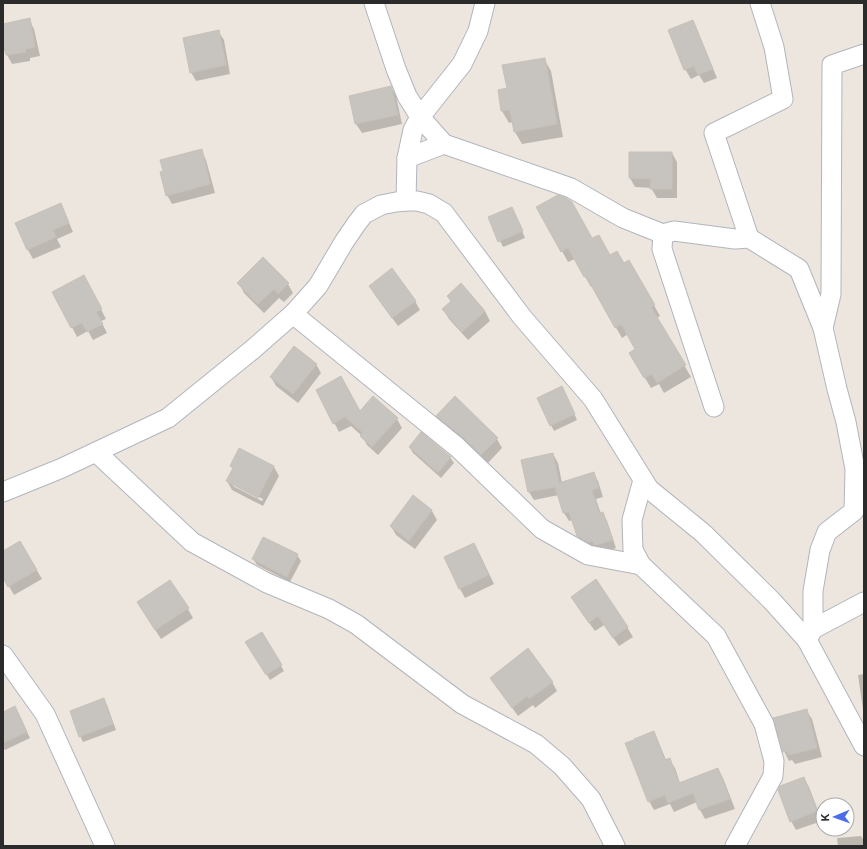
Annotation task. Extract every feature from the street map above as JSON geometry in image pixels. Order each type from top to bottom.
[{"type":"street","points":[[374,3],[407,96],[420,116],[444,144],[571,188],[623,218],[663,234],[674,231],[735,239],[749,238],[799,269],[823,328],[846,422],[855,469],[859,511],[827,532],[820,550],[813,591],[810,634]]},
{"type":"street","points":[[406,201],[407,158],[413,130],[420,116],[462,64],[478,31],[485,3]]},
{"type":"street","points":[[749,238],[714,133],[783,98],[774,47],[760,3]]},
{"type":"street","points":[[823,328],[831,294],[832,65],[864,54]]},
{"type":"street","points":[[407,158],[444,144]]},
{"type":"street","points":[[3,492],[62,468],[168,418],[252,350],[293,314],[318,286],[344,242],[364,214],[381,205],[396,202],[418,201],[429,204],[444,213],[522,317],[593,399],[649,489],[703,533],[772,601],[810,634],[864,746]]},
{"type":"street","points":[[663,234],[662,249],[714,407]]},
{"type":"street","points":[[293,314],[457,448],[542,529],[588,555],[641,566]]},
{"type":"street","points":[[96,452],[192,542],[267,583],[329,609],[356,624],[462,704],[536,744],[562,766],[591,800],[615,846]]},
{"type":"street","points":[[643,480],[632,520],[633,550],[641,566],[716,636],[764,724],[774,761],[773,776],[735,846]]},
{"type":"street","points":[[810,634],[864,602]]},
{"type":"street","points":[[3,655],[45,714],[104,846]]},
{"type":"building","points":[[30,18],[35,47],[25,49],[26,52],[6,55],[3,41],[3,24]]},
{"type":"building","points":[[693,20],[713,69],[698,75],[694,66],[684,70],[668,30]]},
{"type":"building","points":[[219,30],[226,65],[190,73],[183,38]]},
{"type":"building","points":[[545,58],[557,124],[514,132],[510,110],[501,111],[498,90],[507,88],[502,65]]},
{"type":"building","points":[[391,86],[398,115],[355,124],[349,96]]},
{"type":"building","points":[[202,149],[210,184],[166,196],[160,172],[163,171],[160,160]]},
{"type":"building","points":[[629,152],[672,152],[672,189],[650,189],[651,179],[629,178]]},
{"type":"building","points":[[558,195],[572,202],[592,238],[599,235],[610,255],[617,251],[624,263],[629,260],[655,305],[651,307],[686,365],[657,383],[652,374],[644,378],[629,353],[635,349],[621,324],[615,328],[586,276],[584,277],[568,248],[561,252],[536,207]]},
{"type":"building","points":[[61,203],[69,223],[53,230],[56,237],[27,250],[15,223]]},
{"type":"building","points":[[512,207],[523,231],[498,242],[488,217]]},
{"type":"building","points":[[263,257],[289,283],[278,294],[274,289],[258,304],[237,283]]},
{"type":"building","points":[[392,268],[416,301],[392,318],[369,286]]},
{"type":"building","points":[[84,275],[102,309],[96,312],[103,324],[87,332],[82,323],[71,328],[52,292]]},
{"type":"building","points":[[461,283],[485,311],[462,332],[442,309],[451,301],[447,296]]},
{"type":"building","points":[[294,346],[317,364],[293,394],[270,377]]},
{"type":"building","points":[[341,376],[360,411],[373,396],[398,418],[372,447],[360,436],[363,433],[345,417],[333,424],[316,390]]},
{"type":"building","points":[[562,386],[575,414],[550,426],[537,398]]},
{"type":"building","points":[[455,396],[498,438],[481,455],[464,438],[436,416]]},
{"type":"building","points":[[421,432],[451,457],[438,473],[409,447]]},
{"type":"building","points":[[239,448],[274,466],[258,498],[226,481],[233,468],[230,466]]},
{"type":"building","points":[[553,453],[559,483],[594,472],[599,488],[592,490],[599,513],[603,512],[613,540],[594,545],[593,541],[588,542],[577,536],[569,512],[563,513],[555,487],[528,492],[521,460]]},
{"type":"building","points":[[413,495],[432,510],[409,541],[390,526]]},
{"type":"building","points":[[263,537],[298,554],[287,577],[252,559]]},
{"type":"building","points":[[20,541],[37,570],[8,587],[3,578],[3,551]]},
{"type":"building","points":[[474,543],[489,575],[459,589],[444,557]]},
{"type":"building","points":[[596,579],[628,627],[613,638],[598,616],[589,623],[571,597]]},
{"type":"building","points":[[170,580],[189,608],[155,630],[137,602]]},
{"type":"building","points":[[262,632],[282,665],[266,675],[245,642]]},
{"type":"building","points":[[528,648],[553,682],[529,699],[527,696],[512,708],[490,678]]},
{"type":"building","points":[[104,698],[113,724],[79,737],[70,711]]},
{"type":"building","points":[[15,706],[27,732],[3,743],[3,712]]},
{"type":"building","points":[[807,709],[817,748],[789,755],[787,751],[783,752],[773,718]]},
{"type":"building","points":[[654,731],[665,760],[670,758],[679,783],[718,768],[730,799],[699,810],[693,793],[668,803],[665,795],[648,802],[625,743]]},
{"type":"building","points":[[804,777],[815,806],[815,812],[790,822],[778,790],[780,786]]}]
